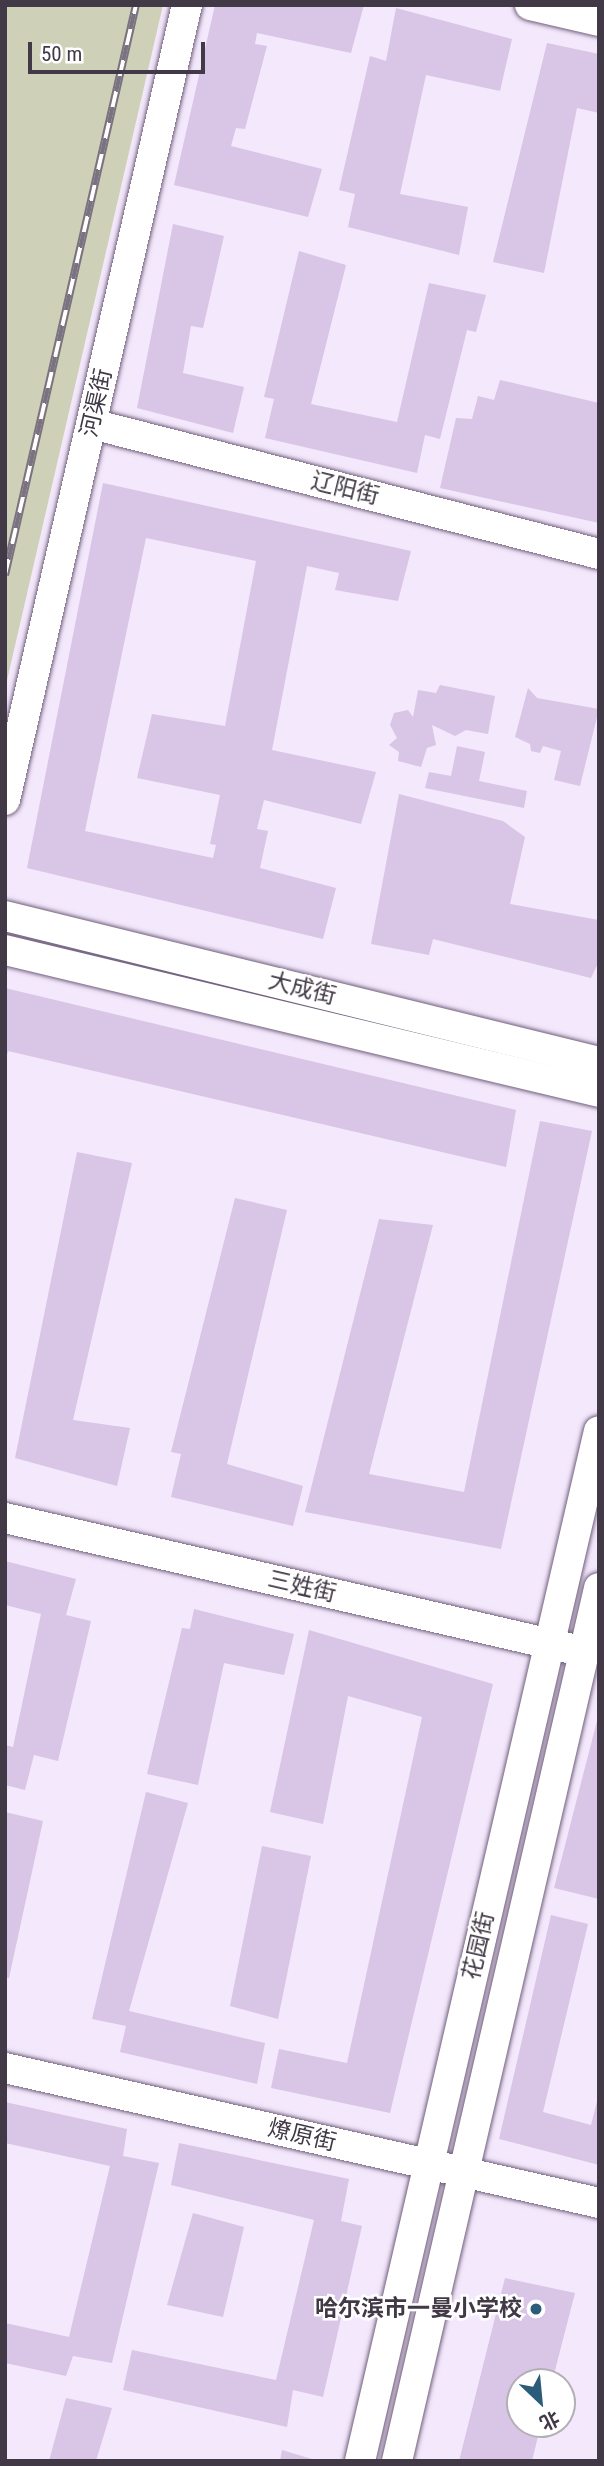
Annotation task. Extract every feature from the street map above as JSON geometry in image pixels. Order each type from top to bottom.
[{"type":"main road","name":"河渠街","points":[[5,800],[187,5]]},
{"type":"main road","points":[[530,5],[599,21]]},
{"type":"main road","name":"辽阳街","points":[[92,424],[599,554]]},
{"type":"main road","name":"大成街","points":[[5,916],[599,1062]]},
{"type":"main road","name":"大成街","points":[[5,950],[599,1092]]},
{"type":"main road","name":"花园街","points":[[360,2461],[599,1431]]},
{"type":"main road","name":"三姓街","points":[[5,1518],[591,1653]]},
{"type":"main road","name":"花园街","points":[[397,2461],[591,1653],[599,1588]]},
{"type":"main road","name":"燎原街","points":[[5,2068],[599,2203]]},
{"type":"green space","points":[[5,5],[163,5],[5,689]]},
{"type":"building","points":[[215,5],[364,5],[351,53],[257,33],[255,44],[267,46],[245,129],[236,128],[231,146],[322,169],[308,217],[174,185]]},
{"type":"building","points":[[396,8],[512,39],[500,91],[426,75],[400,194],[468,207],[459,255],[348,227],[355,194],[339,190],[370,56],[386,61]]},
{"type":"building","points":[[547,43],[599,54],[599,113],[577,108],[544,273],[493,262]]},
{"type":"building","points":[[173,224],[224,236],[203,328],[191,326],[183,373],[244,387],[233,433],[137,408]]},
{"type":"building","points":[[299,251],[346,265],[311,404],[397,422],[429,283],[486,295],[476,332],[467,330],[440,439],[425,435],[417,473],[265,438],[274,399],[264,397]]},
{"type":"building","points":[[500,380],[599,403],[599,523],[440,488],[456,418],[472,419],[478,396],[494,400]]},
{"type":"building","points":[[103,483],[411,551],[398,601],[335,590],[339,573],[307,566],[272,750],[376,772],[361,824],[264,800],[257,829],[268,831],[260,868],[336,888],[323,939],[27,868]],"holes":[[[146,538],[256,561],[225,726],[152,714],[137,778],[220,795],[210,844],[216,845],[213,858],[85,831]]]},
{"type":"building","points":[[440,685],[495,696],[488,734],[466,730],[455,736],[432,725],[436,745],[427,748],[421,767],[398,761],[399,752],[389,745],[397,738],[390,725],[394,713],[408,710],[413,717],[418,690],[436,693]]},
{"type":"building","points":[[528,688],[537,698],[599,709],[580,786],[554,780],[561,751],[543,746],[540,753],[531,751],[530,744],[515,737]]},
{"type":"building","points":[[457,746],[485,752],[479,781],[527,791],[524,808],[425,788],[429,772],[451,776]]},
{"type":"building","points":[[399,794],[503,821],[525,837],[510,904],[599,920],[599,961],[591,978],[433,939],[429,955],[371,944]]},
{"type":"building","points":[[5,988],[516,1110],[506,1167],[8,1051],[5,1061]]},
{"type":"building","points":[[540,1121],[592,1131],[501,1549],[305,1512],[379,1219],[433,1225],[369,1474],[464,1492]]},
{"type":"building","points":[[77,1152],[132,1163],[73,1420],[130,1428],[117,1486],[15,1458]]},
{"type":"building","points":[[235,1198],[287,1210],[227,1464],[303,1486],[293,1526],[171,1497],[181,1454],[171,1452]]},
{"type":"building","points":[[5,1561],[76,1579],[66,1615],[91,1621],[58,1761],[34,1755],[25,1790],[5,1785],[5,1745],[13,1747],[41,1614],[5,1605]]},
{"type":"building","points":[[194,1609],[294,1634],[284,1675],[224,1663],[198,1785],[147,1774],[182,1628],[190,1629]]},
{"type":"building","points":[[309,1630],[493,1684],[390,2113],[271,2088],[279,2049],[347,2063],[422,1717],[348,1696],[323,1824],[270,1812]]},
{"type":"building","points":[[599,1713],[599,1899],[554,1888]]},
{"type":"building","points":[[146,1792],[188,1803],[129,2011],[265,2043],[257,2084],[120,2052],[126,2026],[92,2019]]},
{"type":"building","points":[[5,1812],[43,1821],[9,1978],[5,1977]]},
{"type":"building","points":[[262,1846],[311,1856],[278,2019],[230,2006]]},
{"type":"building","points":[[551,1915],[588,1924],[543,2112],[591,2125],[599,2093],[599,2165],[499,2139]]},
{"type":"building","points":[[5,2102],[127,2129],[123,2156],[159,2163],[112,2363],[73,2356],[66,2376],[5,2363],[5,2323],[69,2337],[110,2166],[5,2143]]},
{"type":"building","points":[[179,2143],[349,2179],[341,2221],[362,2226],[323,2397],[293,2390],[287,2427],[123,2390],[132,2350],[276,2380],[314,2220],[171,2185]]},
{"type":"building","points":[[193,2213],[244,2227],[223,2317],[167,2305]]},
{"type":"building","name":"哈尔滨市一曼小学校","points":[[505,2278],[575,2293],[556,2368],[506,2368],[506,2438],[538,2438],[532,2461],[459,2461]]},
{"type":"building","points":[[66,2398],[112,2408],[96,2461],[49,2461]]},
{"type":"building","points":[[282,2450],[315,2460],[315,2461],[280,2461]]},
{"type":"railway","points":[[5,575],[136,5]]},
{"type":"place","name":"哈尔滨市一曼小学校","points":[[536,2309]]}]
